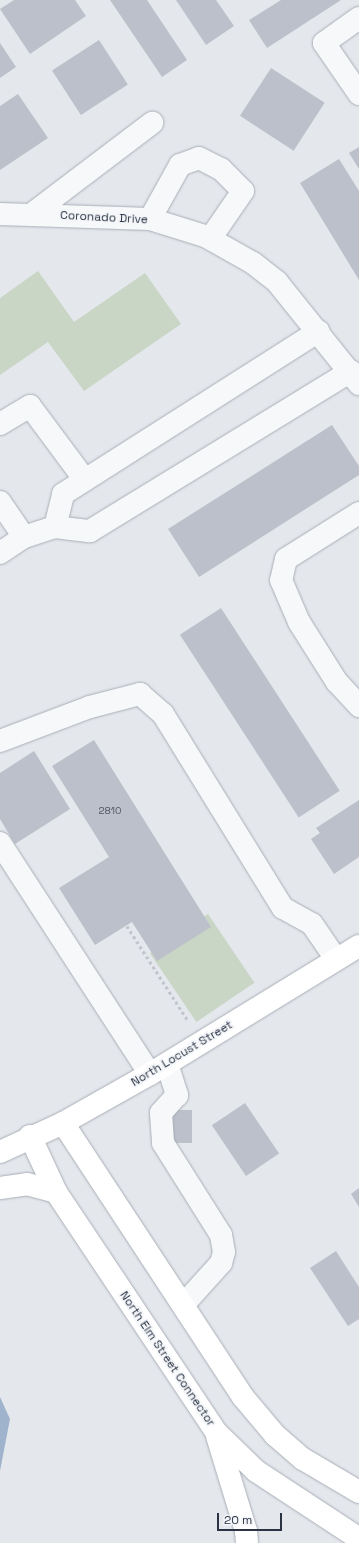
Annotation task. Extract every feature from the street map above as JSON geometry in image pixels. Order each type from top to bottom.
[{"type":"main road","name":"North Locust Street","points":[[0,1152],[30,1136],[63,1123],[159,1069],[359,946]]},
{"type":"main road","points":[[63,1123],[184,1304],[243,1397],[275,1435],[303,1459],[359,1492]]},
{"type":"main road","name":"North Elm Street Connector","points":[[30,1136],[56,1192],[216,1433],[256,1471],[355,1535]]},
{"type":"main road","points":[[0,1188],[27,1184],[56,1192]]},
{"type":"main road","points":[[216,1433],[246,1531],[247,1543]]},
{"type":"street","points":[[359,18],[324,43],[359,94]]},
{"type":"street","points":[[32,214],[152,123]]},
{"type":"street","points":[[150,219],[180,165],[199,158],[221,169],[243,191],[210,239]]},
{"type":"street","name":"Coronado Drive","points":[[0,214],[150,219],[210,239],[253,263],[277,282],[319,331],[355,378]]},
{"type":"street","points":[[55,527],[63,494],[319,331]]},
{"type":"street","points":[[0,553],[24,537],[55,527],[90,530],[355,378]]},
{"type":"street","points":[[0,424],[30,406],[85,480]]},
{"type":"street","points":[[0,502],[24,537]]},
{"type":"street","points":[[359,513],[286,559],[281,580],[299,622],[337,682],[359,706]]},
{"type":"street","points":[[0,741],[90,707],[140,694],[163,714],[283,908],[312,924],[336,959]]},
{"type":"street","points":[[0,843],[177,1095],[161,1113],[163,1143],[221,1235],[224,1252],[221,1263],[184,1304]]},
{"type":"path","points":[[126,926],[187,1019]]},
{"type":"green space","points":[[38,271],[74,322],[145,273],[181,324],[84,391],[48,342],[0,375],[0,298]]},
{"type":"green space","points":[[208,914],[254,983],[196,1022],[150,953]]},
{"type":"water","points":[[0,1397],[10,1419],[0,1471]]},
{"type":"building","points":[[14,0],[75,0],[86,16],[30,54],[0,9]]},
{"type":"building","points":[[110,0],[147,0],[187,60],[162,77]]},
{"type":"building","points":[[176,0],[216,0],[234,26],[206,45]]},
{"type":"building","points":[[281,0],[341,0],[267,48],[249,20]]},
{"type":"building","points":[[99,40],[128,84],[81,115],[52,70]]},
{"type":"building","points":[[0,43],[16,67],[0,78]]},
{"type":"building","points":[[271,68],[325,103],[294,151],[240,116]]},
{"type":"building","points":[[18,94],[48,138],[0,170],[0,106]]},
{"type":"building","points":[[359,147],[359,169],[349,153]]},
{"type":"building","points":[[339,159],[359,191],[359,280],[300,183]]},
{"type":"building","points":[[332,425],[359,466],[359,475],[199,577],[168,529]]},
{"type":"building","points":[[221,608],[340,791],[299,818],[180,635]]},
{"type":"building","points":[[94,740],[211,927],[157,961],[132,922],[95,945],[59,888],[109,857],[52,766]]},
{"type":"building","points":[[34,751],[70,809],[15,844],[0,819],[0,773]]},
{"type":"building","points":[[359,800],[359,857],[334,874],[311,839],[320,833],[316,828]]},
{"type":"building","points":[[245,1103],[279,1154],[246,1176],[212,1125]]},
{"type":"building","points":[[166,1110],[192,1110],[192,1143],[166,1143]]},
{"type":"building","points":[[359,1188],[359,1207],[351,1194]]},
{"type":"building","points":[[336,1251],[359,1287],[359,1319],[348,1326],[310,1268]]}]
